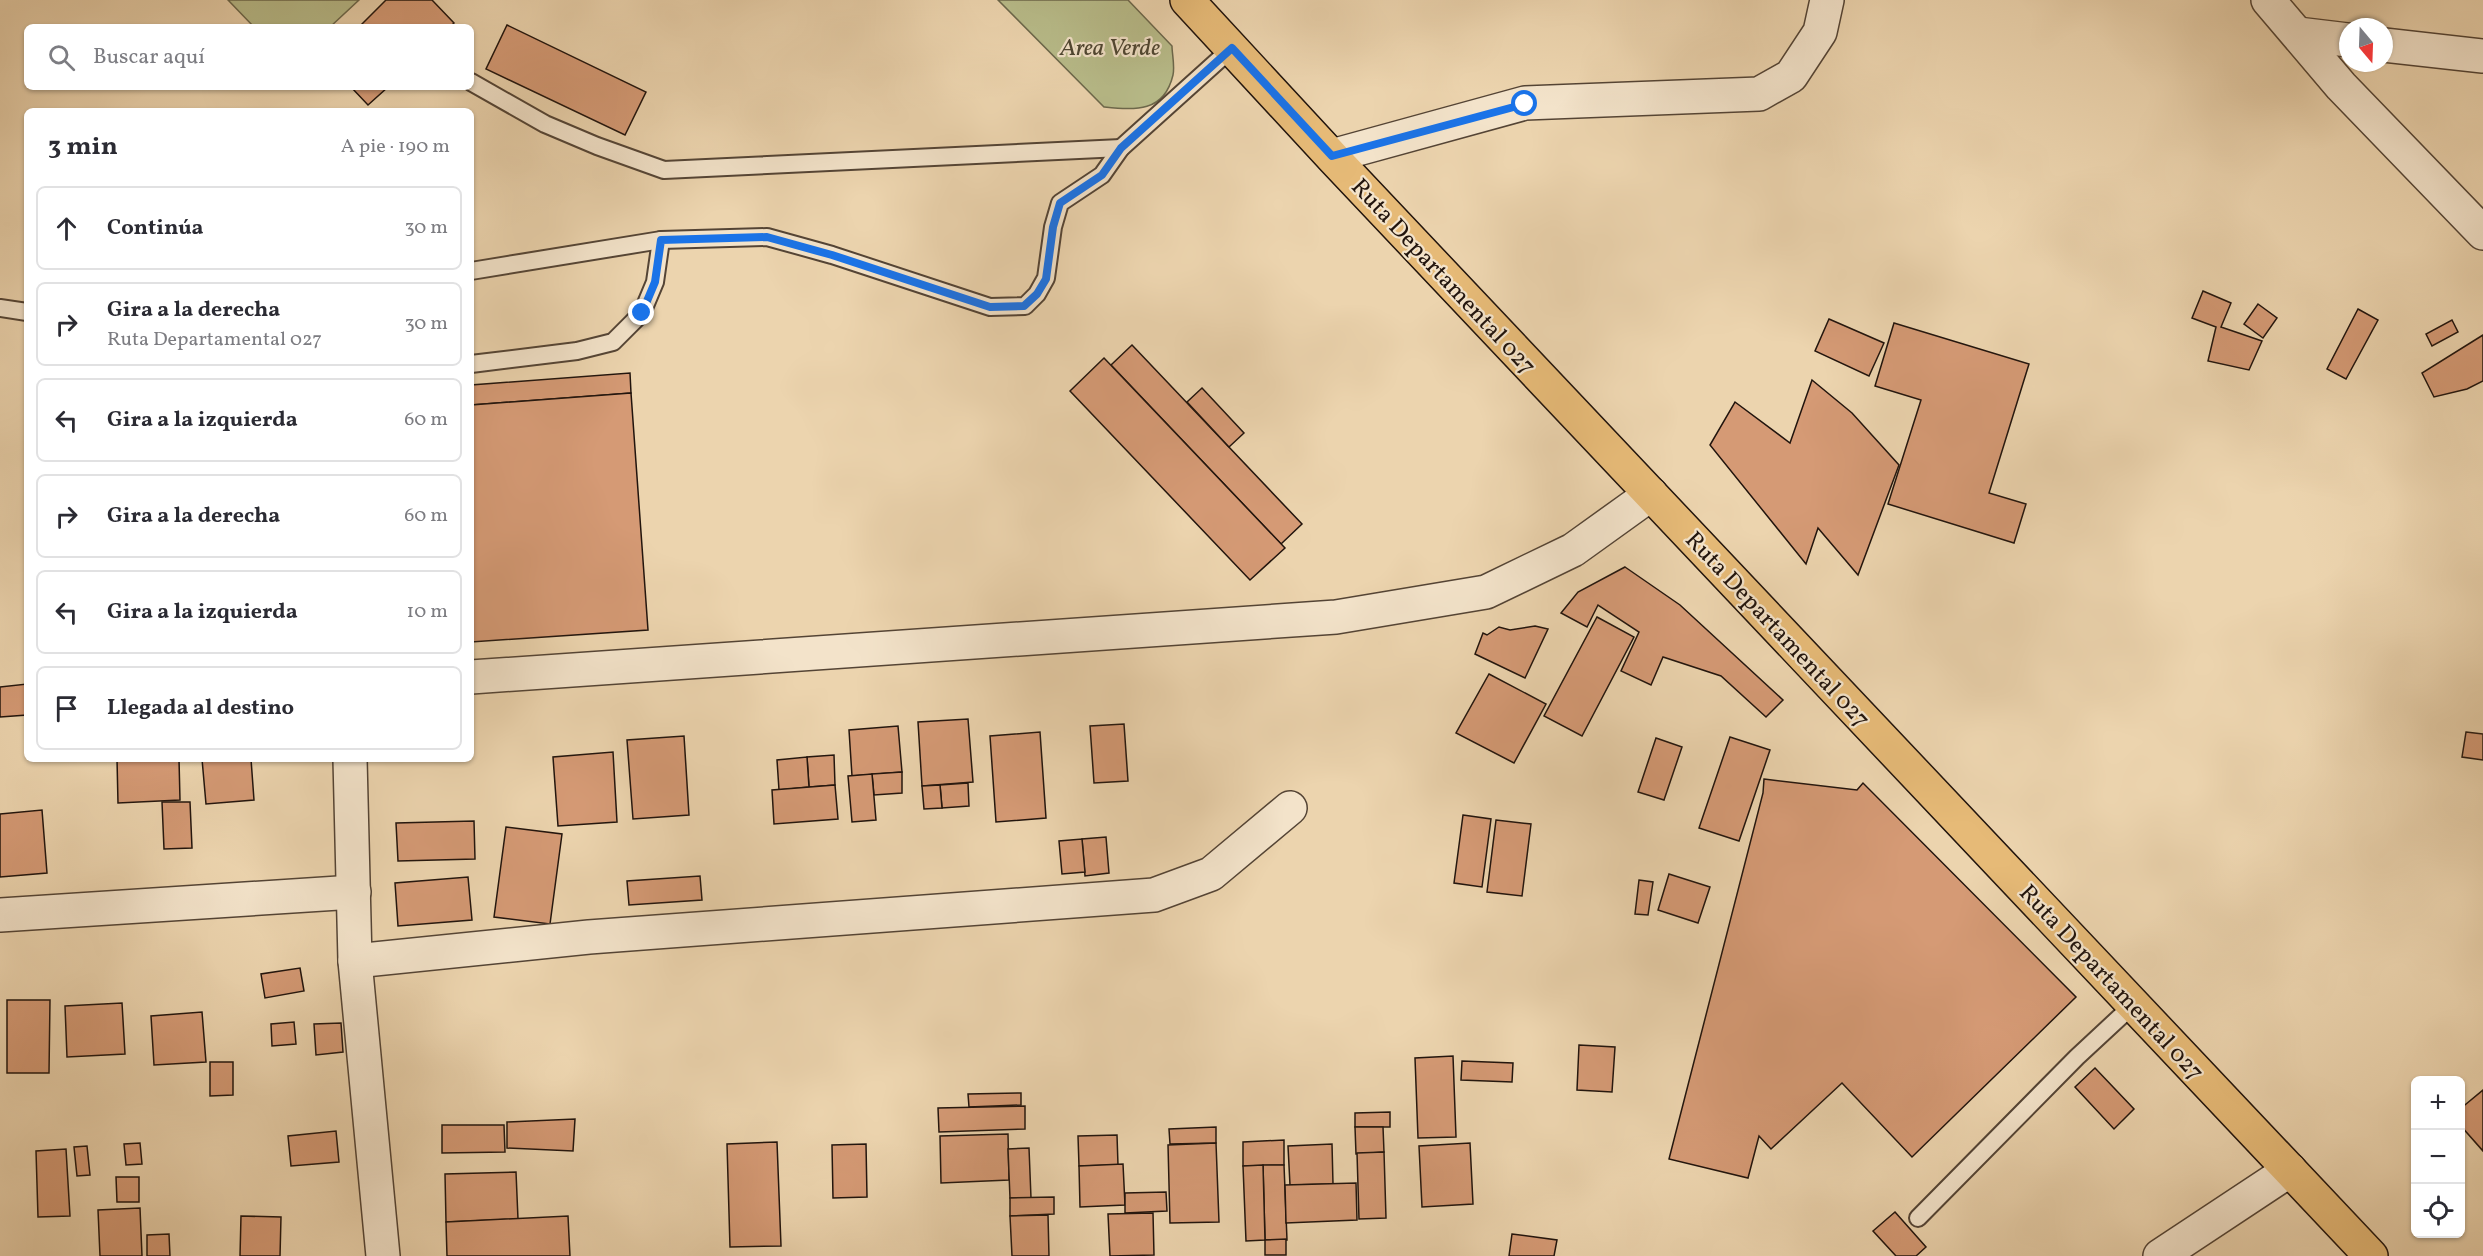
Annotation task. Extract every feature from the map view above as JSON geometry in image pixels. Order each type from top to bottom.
[{"type":"main road","name":"Ruta Departamental 027","points":[[1187,0],[2371,1256]]},
{"type":"street","points":[[1332,156],[1525,104],[1759,94],[1791,76],[1820,32],[1827,0]]},
{"type":"street","points":[[2268,0],[2341,86],[2483,233]]},
{"type":"street","points":[[2298,34],[2339,39]]},
{"type":"street","points":[[2393,46],[2483,56]]},
{"type":"street","points":[[474,677],[1336,617],[1486,592],[1573,550],[1651,494]]},
{"type":"street","points":[[350,762],[355,961],[383,1256]]},
{"type":"street","points":[[355,961],[589,937],[1154,895],[1211,874],[1290,808]]},
{"type":"street","points":[[0,915],[354,892]]},
{"type":"street","points":[[2160,1256],[2290,1170]]},
{"type":"lane","points":[[474,271],[661,240],[767,237],[832,255],[990,307],[1024,306],[1037,294],[1046,279],[1053,227],[1060,203],[1102,175],[1121,148],[1232,48]]},
{"type":"lane","points":[[474,84],[545,124],[664,170],[1121,148]]},
{"type":"lane","points":[[474,364],[577,351],[613,342],[642,313],[655,282],[661,240]]},
{"type":"lane","points":[[0,308],[24,312]]},
{"type":"lane","points":[[1918,1218],[2077,1057],[2133,1005]]},
{"type":"green space","points":[[228,0],[359,0],[333,24],[251,24]]},
{"type":"green space","name":"Area Verde","points":[[998,0],[1128,0],[1172,46],[1174,71],[1169,87],[1155,103],[1147,106],[1127,109],[1104,107]]},
{"type":"building","points":[[386,0],[432,0],[454,23],[453,24],[362,24]]},
{"type":"building","points":[[507,25],[646,92],[625,135],[486,69]]},
{"type":"building","points":[[354,90],[385,90],[368,105]]},
{"type":"building","points":[[2203,291],[2231,303],[2221,327],[2262,341],[2249,370],[2208,361],[2216,327],[2192,318]]},
{"type":"building","points":[[2258,304],[2277,318],[2263,338],[2244,324]]},
{"type":"building","points":[[2358,309],[2378,320],[2346,379],[2327,369]]},
{"type":"building","points":[[1829,319],[1884,343],[1869,376],[1815,351]]},
{"type":"building","points":[[2452,320],[2458,332],[2432,346],[2426,334]]},
{"type":"building","points":[[1894,323],[2029,364],[1989,493],[2026,504],[2014,543],[1888,504],[1921,400],[1875,386]]},
{"type":"building","points":[[2483,335],[2483,381],[2467,389],[2434,397],[2422,373]]},
{"type":"building","points":[[1132,345],[1302,524],[1281,544],[1111,365]]},
{"type":"building","points":[[1104,358],[1285,548],[1250,580],[1070,391]]},
{"type":"building","points":[[630,373],[631,393],[474,405],[474,385]]},
{"type":"building","points":[[1812,380],[1852,413],[1899,465],[1858,575],[1818,528],[1806,564],[1710,445],[1735,402],[1790,443]]},
{"type":"building","points":[[1202,388],[1244,433],[1229,447],[1187,402]]},
{"type":"building","points":[[631,393],[648,630],[474,642],[474,405]]},
{"type":"building","points":[[1625,567],[1680,605],[1783,700],[1766,717],[1721,676],[1663,657],[1651,685],[1621,671],[1639,632],[1598,605],[1587,627],[1561,613],[1578,592]]},
{"type":"building","points":[[1597,617],[1634,637],[1582,736],[1544,716]]},
{"type":"building","points":[[1535,626],[1548,629],[1525,678],[1475,654],[1483,633],[1487,635],[1499,627],[1510,630]]},
{"type":"building","points":[[1489,674],[1546,704],[1514,763],[1456,733]]},
{"type":"building","points":[[24,684],[24,715],[0,717],[0,687]]},
{"type":"building","points":[[968,719],[973,782],[922,786],[918,722]]},
{"type":"building","points":[[1124,724],[1128,781],[1094,783],[1090,726]]},
{"type":"building","points":[[898,726],[902,772],[852,776],[849,730]]},
{"type":"building","points":[[1040,732],[1046,818],[996,822],[990,736]]},
{"type":"building","points":[[2466,732],[2483,734],[2483,760],[2462,757]]},
{"type":"building","points":[[684,736],[689,815],[633,819],[627,740]]},
{"type":"building","points":[[1730,737],[1770,750],[1739,841],[1699,828]]},
{"type":"building","points":[[1656,738],[1682,747],[1664,800],[1638,792]]},
{"type":"building","points":[[613,752],[617,822],[558,826],[553,757]]},
{"type":"building","points":[[834,755],[835,785],[809,787],[807,757]]},
{"type":"building","points":[[807,757],[809,787],[779,790],[777,760]]},
{"type":"building","points":[[117,762],[179,762],[180,800],[118,803]]},
{"type":"building","points":[[202,762],[251,762],[254,800],[206,804]]},
{"type":"building","points":[[902,772],[902,793],[874,795],[872,774]]},
{"type":"building","points":[[872,774],[876,820],[852,822],[848,776]]},
{"type":"building","points":[[1764,779],[1857,790],[1863,783],[2076,997],[1912,1157],[1842,1083],[1771,1149],[1759,1136],[1748,1178],[1669,1159],[1763,793]]},
{"type":"building","points":[[968,783],[969,806],[942,808],[940,785]]},
{"type":"building","points":[[835,785],[838,819],[774,824],[772,790]]},
{"type":"building","points":[[940,785],[942,808],[924,809],[922,786]]},
{"type":"building","points":[[162,802],[190,802],[192,848],[164,849]]},
{"type":"building","points":[[42,810],[47,873],[0,877],[0,814]]},
{"type":"building","points":[[1463,815],[1491,819],[1482,887],[1454,883]]},
{"type":"building","points":[[1496,820],[1531,824],[1522,896],[1487,892]]},
{"type":"building","points":[[474,821],[475,859],[398,861],[396,823]]},
{"type":"building","points":[[506,827],[562,834],[550,924],[494,917]]},
{"type":"building","points":[[1106,837],[1109,873],[1085,876],[1082,839]]},
{"type":"building","points":[[1082,839],[1085,872],[1062,874],[1059,841]]},
{"type":"building","points":[[1669,874],[1710,887],[1698,923],[1658,910]]},
{"type":"building","points":[[700,876],[702,900],[629,905],[627,881]]},
{"type":"building","points":[[468,877],[472,920],[398,926],[395,883]]},
{"type":"building","points":[[1639,880],[1653,882],[1648,915],[1635,914]]},
{"type":"building","points":[[300,968],[304,991],[265,998],[261,974]]},
{"type":"building","points":[[7,1000],[50,1000],[49,1073],[7,1073]]},
{"type":"building","points":[[122,1003],[125,1054],[67,1057],[65,1006]]},
{"type":"building","points":[[202,1012],[206,1062],[154,1065],[151,1016]]},
{"type":"building","points":[[294,1022],[296,1044],[272,1046],[271,1024]]},
{"type":"building","points":[[341,1023],[343,1052],[316,1055],[314,1024]]},
{"type":"building","points":[[1579,1045],[1615,1047],[1612,1092],[1577,1090]]},
{"type":"building","points":[[1453,1056],[1456,1137],[1418,1138],[1415,1058]]},
{"type":"building","points":[[1462,1061],[1513,1063],[1512,1082],[1461,1080]]},
{"type":"building","points":[[210,1062],[233,1062],[233,1095],[210,1096]]},
{"type":"building","points":[[2095,1068],[2134,1109],[2114,1129],[2075,1087]]},
{"type":"building","points":[[2483,1090],[2483,1151],[2465,1131],[2465,1105]]},
{"type":"building","points":[[1021,1093],[1021,1105],[969,1107],[968,1094]]},
{"type":"building","points":[[1025,1106],[1025,1129],[939,1132],[938,1108]]},
{"type":"building","points":[[1390,1112],[1390,1127],[1355,1127],[1355,1113]]},
{"type":"building","points":[[575,1119],[573,1151],[507,1148],[507,1122]]},
{"type":"building","points":[[442,1125],[504,1125],[505,1152],[442,1153]]},
{"type":"building","points":[[1216,1127],[1216,1143],[1170,1144],[1169,1129]]},
{"type":"building","points":[[1355,1127],[1383,1127],[1384,1152],[1356,1154]]},
{"type":"building","points":[[336,1131],[339,1162],[291,1166],[288,1136]]},
{"type":"building","points":[[1008,1134],[1009,1180],[941,1183],[940,1136]]},
{"type":"building","points":[[1117,1135],[1118,1165],[1079,1166],[1078,1136]]},
{"type":"building","points":[[1284,1140],[1284,1165],[1243,1166],[1243,1142]]},
{"type":"building","points":[[777,1142],[781,1246],[730,1247],[727,1144]]},
{"type":"building","points":[[140,1143],[142,1164],[126,1165],[124,1144]]},
{"type":"building","points":[[1216,1143],[1219,1222],[1170,1223],[1168,1145]]},
{"type":"building","points":[[1470,1143],[1473,1204],[1422,1207],[1419,1146]]},
{"type":"building","points":[[866,1144],[867,1197],[833,1198],[832,1145]]},
{"type":"building","points":[[1332,1144],[1333,1184],[1290,1185],[1288,1146]]},
{"type":"building","points":[[87,1146],[90,1175],[77,1176],[74,1147]]},
{"type":"building","points":[[1029,1148],[1031,1198],[1010,1198],[1008,1149]]},
{"type":"building","points":[[66,1149],[70,1216],[38,1217],[36,1151]]},
{"type":"building","points":[[1384,1152],[1386,1218],[1359,1219],[1357,1153]]},
{"type":"building","points":[[1123,1164],[1125,1205],[1080,1207],[1079,1166]]},
{"type":"building","points":[[1263,1165],[1284,1165],[1287,1240],[1265,1240]]},
{"type":"building","points":[[1263,1165],[1265,1240],[1246,1241],[1243,1166]]},
{"type":"building","points":[[516,1172],[518,1219],[446,1222],[445,1174]]},
{"type":"building","points":[[116,1177],[139,1177],[139,1202],[117,1202]]},
{"type":"building","points":[[1356,1183],[1357,1220],[1286,1223],[1285,1185]]},
{"type":"building","points":[[1166,1192],[1167,1211],[1125,1213],[1125,1193]]},
{"type":"building","points":[[1054,1197],[1054,1214],[1010,1216],[1010,1198]]},
{"type":"building","points":[[140,1208],[142,1256],[100,1256],[98,1210]]},
{"type":"building","points":[[1895,1212],[1926,1247],[1916,1256],[1896,1256],[1873,1231]]},
{"type":"building","points":[[1153,1213],[1154,1255],[1110,1256],[1108,1214]]},
{"type":"building","points":[[1048,1215],[1049,1256],[1012,1256],[1010,1216]]},
{"type":"building","points":[[241,1216],[281,1217],[280,1256],[240,1256]]},
{"type":"building","points":[[568,1216],[570,1256],[447,1256],[446,1222]]},
{"type":"building","points":[[169,1234],[170,1256],[147,1256],[147,1235]]},
{"type":"building","points":[[1512,1234],[1557,1240],[1554,1256],[1509,1256]]},
{"type":"building","points":[[1286,1239],[1286,1255],[1265,1255],[1265,1240]]},
{"type":"route","points":[[642,313],[655,282],[661,240],[767,237],[832,255],[990,307],[1024,306],[1037,294],[1046,279],[1053,227],[1060,203],[1079,188],[1102,175],[1121,148],[1232,48],[1332,156],[1525,104]]}]
